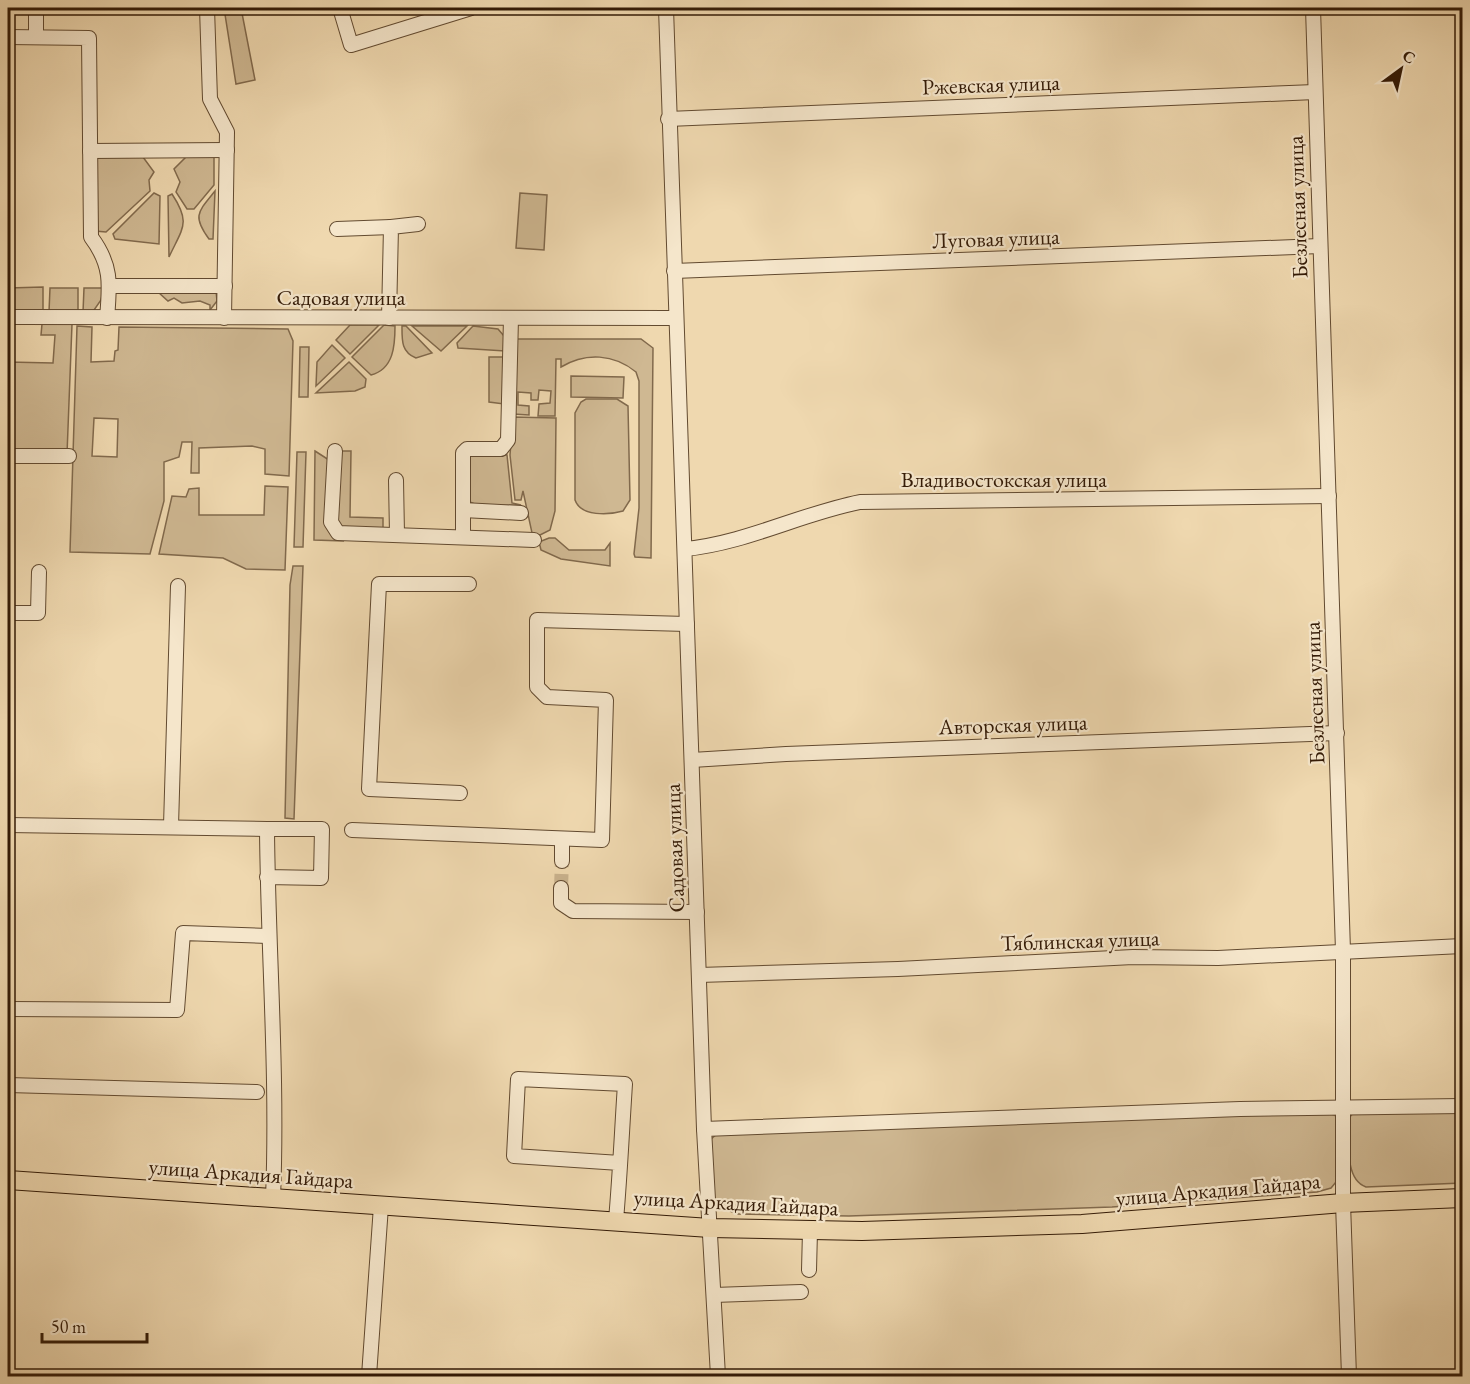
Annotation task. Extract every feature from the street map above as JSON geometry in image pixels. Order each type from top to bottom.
[{"type":"main road","name":"улица Аркадия Гайдара","points":[[8,1180],[710,1228],[810,1231],[1094,1224],[1343,1203],[1462,1198]]},
{"type":"street","points":[[36,8],[36,36]]},
{"type":"street","points":[[207,8],[210,99],[228,132],[224,318]]},
{"type":"street","points":[[340,8],[351,45],[471,8]]},
{"type":"street","name":"Садовая улица","points":[[666,8],[704,1129],[718,1377]]},
{"type":"street","name":"Безлесная улица","points":[[1312,8],[1343,951],[1343,1203],[1349,1377]]},
{"type":"street","points":[[8,37],[89,38],[91,237],[102,251],[110,286],[107,318]]},
{"type":"street","name":"Ржевская улица","points":[[668,119],[1315,92]]},
{"type":"street","points":[[90,151],[227,150]]},
{"type":"street","points":[[337,229],[418,224]]},
{"type":"street","points":[[389,318],[390,227]]},
{"type":"street","name":"Луговая улица","points":[[674,271],[1320,246]]},
{"type":"street","points":[[110,286],[225,286]]},
{"type":"street","name":"Садовая улица","points":[[8,317],[675,318]]},
{"type":"street","points":[[463,536],[464,451],[501,449],[508,440],[511,318]]},
{"type":"street","points":[[335,451],[331,499],[333,529],[344,535],[397,534],[534,540]]},
{"type":"street","points":[[8,456],[69,456]]},
{"type":"street","points":[[396,480],[397,534]]},
{"type":"street","name":"Владивостокская улица","points":[[685,549],[726,543],[763,532],[802,516],[860,502],[1329,496]]},
{"type":"street","points":[[463,510],[521,513]]},
{"type":"street","points":[[8,613],[38,613],[39,572]]},
{"type":"street","points":[[460,793],[369,789],[379,584],[469,584]]},
{"type":"street","points":[[171,826],[178,586]]},
{"type":"street","points":[[352,830],[602,840],[606,700],[548,697],[537,687],[537,620],[687,624]]},
{"type":"street","name":"Авторская улица","points":[[692,760],[786,754],[1337,733]]},
{"type":"street","points":[[8,825],[322,829],[321,878],[267,877]]},
{"type":"street","points":[[267,829],[268,936],[276,1132],[273,1198]]},
{"type":"street","points":[[562,838],[562,861]]},
{"type":"street","points":[[561,888],[561,903],[573,911],[696,912]]},
{"type":"street","points":[[8,1009],[177,1010],[183,933],[268,936]]},
{"type":"street","name":"Тяблинская улица","points":[[699,975],[898,969],[1133,957],[1218,958],[1462,946]]},
{"type":"street","points":[[616,1220],[620,1163],[625,1083],[518,1079],[514,1156],[620,1163]]},
{"type":"street","points":[[8,1085],[257,1092]]},
{"type":"street","points":[[704,1129],[1042,1115],[1462,1106]]},
{"type":"street","points":[[369,1377],[381,1206]]},
{"type":"street","points":[[809,1270],[810,1231]]},
{"type":"street","points":[[714,1295],[801,1292]]},
{"type":"shaded area","points":[[224,8],[241,8],[255,80],[236,84]]},
{"type":"shaded area","points":[[140,153],[154,172],[149,180],[150,191],[106,232],[95,231],[94,154]]},
{"type":"shaded area","points":[[214,155],[214,185],[194,209],[187,209],[176,192],[180,182],[174,169],[187,156]]},
{"type":"shaded area","points":[[215,191],[213,239],[209,239],[200,225],[199,214]]},
{"type":"shaded area","points":[[154,193],[160,196],[159,244],[115,239],[113,234]]},
{"type":"shaded area","points":[[520,193],[547,195],[544,250],[516,248]]},
{"type":"shaded area","points":[[172,194],[182,212],[183,225],[169,257],[168,196]]},
{"type":"shaded area","points":[[43,287],[43,313],[8,312],[8,288]]},
{"type":"shaded area","points":[[50,288],[78,288],[78,312],[49,312]]},
{"type":"shaded area","points":[[84,288],[104,288],[101,300],[92,313],[83,312]]},
{"type":"shaded area","points":[[216,291],[217,301],[210,310],[210,305],[200,301],[182,303],[174,298],[168,301],[158,292]]},
{"type":"shaded area","points":[[42,324],[72,324],[67,454],[8,453],[8,362],[53,363],[55,335],[41,335]]},
{"type":"shaded area","points":[[350,325],[379,325],[350,354],[336,340]]},
{"type":"shaded area","points":[[384,325],[395,326],[392,355],[389,362],[379,372],[371,375],[352,357]]},
{"type":"shaded area","points":[[77,326],[92,327],[91,362],[114,361],[115,351],[118,350],[119,327],[288,329],[293,341],[289,476],[265,474],[265,449],[252,446],[199,448],[199,473],[191,473],[192,442],[182,442],[179,457],[164,462],[164,501],[150,554],[70,552]],"holes":[[[94,418],[118,419],[117,457],[92,456]]]},
{"type":"shaded area","points":[[402,326],[406,326],[432,353],[416,358],[407,352],[402,341]]},
{"type":"shaded area","points":[[412,326],[467,326],[441,351]]},
{"type":"shaded area","points":[[473,326],[498,329],[504,336],[505,351],[458,348],[457,343]]},
{"type":"shaded area","points":[[517,339],[641,339],[653,348],[651,558],[635,557],[634,554],[639,508],[639,381],[636,372],[619,362],[600,357],[580,359],[561,367],[561,359],[556,359],[555,416],[538,416],[539,404],[550,403],[551,391],[539,390],[538,400],[531,400],[531,393],[518,392],[518,405],[529,406],[529,415],[513,414]]},
{"type":"shaded area","points":[[332,345],[345,358],[316,386],[317,362]]},
{"type":"shaded area","points":[[300,347],[309,347],[308,397],[299,397]]},
{"type":"shaded area","points":[[489,357],[504,357],[504,404],[489,402]]},
{"type":"shaded area","points":[[349,362],[366,379],[365,387],[355,391],[316,393]]},
{"type":"shaded area","points":[[571,376],[624,377],[623,398],[571,397]]},
{"type":"shaded area","points":[[586,399],[617,399],[628,406],[630,500],[623,511],[603,514],[589,512],[578,506],[575,500],[575,413],[581,402]]},
{"type":"shaded area","points":[[513,417],[556,418],[555,511],[550,530],[536,537],[532,533],[523,491],[521,500],[515,500],[510,455]]},
{"type":"shaded area","points":[[315,451],[329,460],[337,537],[344,541],[314,540]]},
{"type":"shaded area","points":[[337,451],[351,451],[350,517],[383,518],[383,532],[338,526]]},
{"type":"shaded area","points":[[297,452],[306,452],[303,547],[294,547]]},
{"type":"shaded area","points":[[473,453],[507,455],[512,503],[521,505],[479,506],[470,502],[467,457]]},
{"type":"shaded area","points":[[265,486],[288,487],[285,570],[246,569],[223,558],[159,554],[172,496],[186,497],[189,489],[199,488],[199,515],[264,515]]},
{"type":"shaded area","points":[[555,538],[569,550],[605,550],[610,543],[610,566],[561,559],[541,550],[539,542]]},
{"type":"shaded area","points":[[293,566],[303,566],[294,819],[285,818],[290,585]]},
{"type":"shaded area","points":[[1462,1111],[1462,1183],[1366,1187],[1354,1176],[1349,1157],[1349,1118],[1354,1112]]},
{"type":"shaded area","points":[[1323,1112],[1335,1115],[1338,1122],[1336,1182],[1331,1188],[1317,1192],[1112,1207],[849,1216],[738,1214],[718,1207],[714,1198],[710,1140],[718,1133]]},
{"type":"tunnel","points":[[561,888],[562,861]]}]
